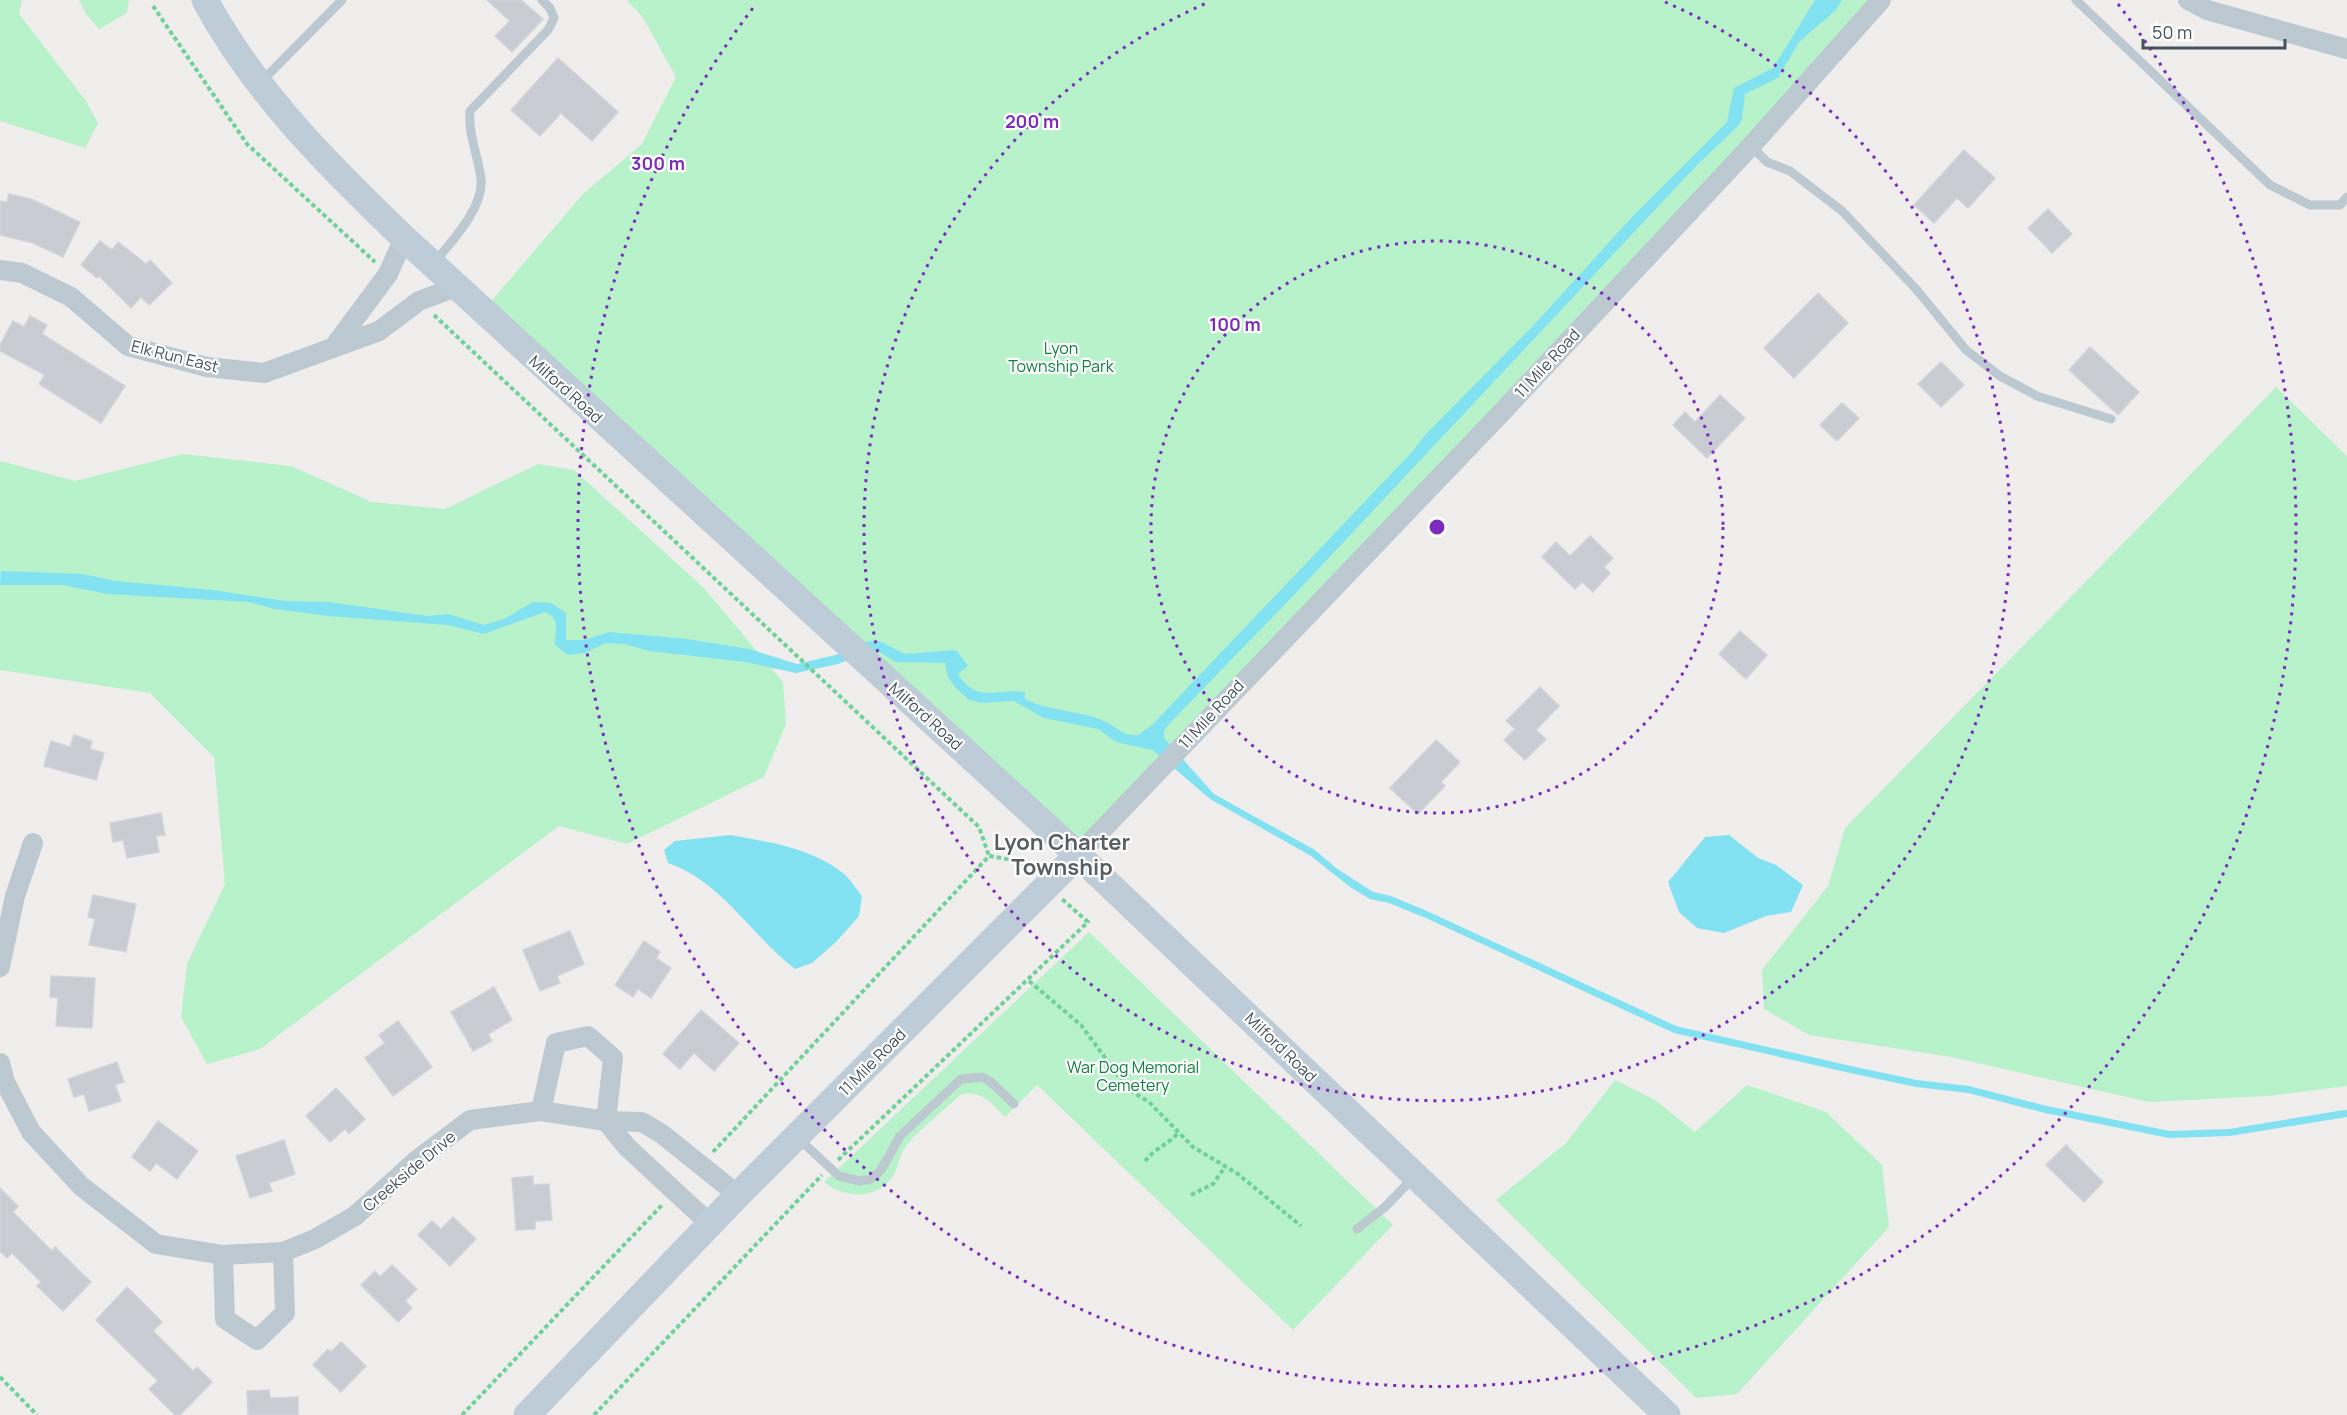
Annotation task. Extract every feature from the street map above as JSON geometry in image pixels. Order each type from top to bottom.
[{"type":"street","name":"Milford Road","points":[[205,0],[258,84],[297,132],[432,266],[1078,855],[1667,1415]]},
{"type":"street","name":"11 Mile Road","points":[[527,1415],[738,1195],[1078,855],[1256,666],[1358,564],[1751,146],[1881,0]]},
{"type":"street","points":[[2188,0],[2206,10],[2347,49]]},
{"type":"street","points":[[333,348],[388,274],[404,238]]},
{"type":"street","name":"Elk Run East","points":[[0,270],[22,273],[71,297],[128,346],[207,367],[264,373],[379,331],[419,301],[456,287]]},
{"type":"street","points":[[0,967],[15,896],[33,843]]},
{"type":"street","points":[[541,1111],[556,1043],[588,1036],[613,1058],[606,1121],[627,1147],[710,1224]]},
{"type":"street","name":"Creekside Drive","points":[[0,1063],[5,1082],[31,1132],[81,1186],[156,1244],[224,1255],[283,1252],[315,1239],[355,1216],[417,1160],[470,1120],[541,1111],[606,1121],[642,1122],[662,1134],[738,1195]]},
{"type":"street","points":[[224,1255],[225,1319],[257,1340],[285,1313],[283,1252]]},
{"type":"lane","points":[[258,84],[342,0]]},
{"type":"lane","points":[[432,266],[468,221],[482,181],[471,139],[470,111],[548,30],[554,18],[550,8],[542,0]]},
{"type":"lane","points":[[2076,0],[2270,185],[2310,205],[2340,205],[2347,197]]},
{"type":"lane","points":[[1751,146],[1767,162],[1790,171],[1842,211],[1916,290],[1966,350],[2000,376],[2037,396],[2111,419]]},
{"type":"lane","points":[[797,1137],[838,1176],[860,1181],[871,1179],[881,1170],[900,1136],[961,1079],[982,1077],[991,1082],[1014,1104]]},
{"type":"lane","points":[[1357,1229],[1384,1207],[1415,1175]]},
{"type":"path","points":[[153,6],[248,144],[388,274]]},
{"type":"path","points":[[419,301],[979,827],[990,856]]},
{"type":"path","points":[[1029,981],[1081,1025],[1128,1089],[1149,1102],[1193,1147],[1238,1174],[1301,1226]]},
{"type":"path","points":[[1145,1161],[1156,1147],[1168,1144],[1179,1132]]},
{"type":"path","points":[[1191,1195],[1213,1184],[1225,1167]]},
{"type":"path","points":[[0,1377],[37,1415]]},
{"type":"green space","points":[[0,0],[22,0],[19,14],[86,101],[98,123],[85,148],[0,121]]},
{"type":"green space","points":[[79,0],[129,0],[127,13],[99,29],[86,14]]},
{"type":"green space","name":"Lyon Township Park","points":[[627,0],[1878,0],[1078,855],[482,312],[583,194],[642,144],[676,77],[642,16]]},
{"type":"green space","points":[[2276,387],[2347,456],[2347,1086],[2268,1096],[2149,1102],[1951,1057],[1809,1035],[1764,1009],[1762,970],[1828,886],[1845,828]]},
{"type":"green space","points":[[183,454],[291,466],[372,502],[445,509],[538,464],[574,470],[704,588],[783,682],[786,724],[764,777],[627,844],[559,826],[260,1049],[207,1064],[181,1017],[187,964],[225,884],[214,757],[150,693],[0,670],[0,461],[75,481]]},
{"type":"green space","name":"War Dog Memorial Cemetery","points":[[1089,932],[1393,1225],[1293,1330],[1037,1085],[1005,1117],[985,1098],[974,1094],[960,1095],[912,1139],[900,1157],[893,1176],[879,1189],[870,1193],[851,1194],[832,1188],[824,1182]]},
{"type":"green space","points":[[1615,1080],[1655,1100],[1695,1132],[1747,1085],[1826,1112],[1882,1165],[1889,1227],[1737,1394],[1696,1398],[1496,1200],[1566,1143]]},
{"type":"water","points":[[1815,0],[1842,0],[1836,10],[1799,42],[1778,78],[1745,94],[1742,119],[1738,126],[1696,166],[1295,594],[1169,724],[1164,731],[1164,738],[1214,794],[1315,850],[1336,868],[1373,892],[1391,896],[1429,912],[1676,1026],[1851,1066],[1917,1080],[1969,1086],[2047,1106],[2170,1131],[2229,1129],[2344,1110],[2347,1110],[2347,1117],[2230,1136],[2169,1138],[2045,1113],[1968,1093],[1916,1087],[1850,1073],[1674,1033],[1426,918],[1389,903],[1370,899],[1350,887],[1311,856],[1210,799],[1153,750],[1116,742],[1098,729],[1044,718],[1014,701],[981,703],[969,700],[948,677],[945,663],[896,662],[876,650],[871,650],[838,664],[796,673],[745,662],[649,651],[625,644],[606,643],[585,653],[568,655],[555,645],[555,622],[545,612],[484,634],[448,625],[328,616],[275,609],[249,602],[107,594],[63,585],[0,585],[1,571],[82,574],[116,581],[213,590],[286,601],[329,602],[427,616],[448,614],[484,625],[504,619],[533,602],[551,603],[566,613],[566,640],[585,640],[609,632],[688,639],[749,649],[797,664],[835,655],[869,641],[879,641],[905,654],[953,650],[957,651],[968,666],[958,674],[973,689],[988,693],[1025,692],[1025,699],[1035,703],[1095,717],[1124,733],[1138,735],[1153,724],[1412,452],[1425,435],[1533,326],[1631,218],[1727,122],[1734,88],[1773,68]]},
{"type":"water","points":[[730,835],[790,847],[832,865],[847,876],[862,896],[859,916],[836,942],[812,963],[795,969],[779,956],[720,896],[687,871],[668,863],[664,850],[675,841]]},
{"type":"water","points":[[1729,835],[1758,858],[1776,865],[1803,885],[1791,912],[1766,916],[1724,933],[1697,928],[1679,912],[1668,882],[1705,837]]},
{"type":"building","points":[[487,0],[521,0],[543,19],[512,52],[495,36],[510,21]]},
{"type":"building","points":[[558,58],[618,112],[592,141],[561,113],[540,136],[511,110]]},
{"type":"building","points":[[1964,150],[1995,178],[1968,208],[1957,198],[1934,223],[1914,205]]},
{"type":"building","points":[[9,194],[31,199],[80,222],[63,257],[33,243],[0,235],[0,201],[7,202]]},
{"type":"building","points":[[2048,209],[2072,234],[2052,253],[2028,228]]},
{"type":"building","points":[[100,241],[112,250],[118,242],[146,264],[150,260],[172,283],[149,305],[141,297],[131,308],[99,276],[97,278],[81,265]]},
{"type":"building","points":[[1818,293],[1848,323],[1794,378],[1764,348]]},
{"type":"building","points":[[30,316],[47,325],[42,334],[125,386],[101,423],[39,384],[45,375],[0,351],[0,345],[13,321],[24,327]]},
{"type":"building","points":[[2090,347],[2139,392],[2118,415],[2069,370]]},
{"type":"building","points":[[1941,362],[1964,385],[1941,407],[1918,384]]},
{"type":"building","points":[[1720,395],[1745,418],[1707,458],[1673,425],[1685,412],[1695,422]]},
{"type":"building","points":[[1842,403],[1859,418],[1837,441],[1820,425]]},
{"type":"building","points":[[1590,536],[1613,558],[1604,567],[1610,573],[1593,592],[1582,582],[1575,589],[1542,557],[1556,542],[1570,556]]},
{"type":"building","points":[[1740,631],[1767,655],[1746,679],[1719,654]]},
{"type":"building","points":[[1540,687],[1559,706],[1536,730],[1546,739],[1525,760],[1504,740],[1515,729],[1506,721]]},
{"type":"building","points":[[74,735],[92,741],[90,749],[104,753],[96,780],[44,766],[51,741],[70,747]]},
{"type":"building","points":[[1436,740],[1460,762],[1441,782],[1445,786],[1418,814],[1390,788]]},
{"type":"building","points":[[161,813],[165,835],[156,836],[159,852],[127,858],[123,840],[113,842],[110,823]]},
{"type":"building","points":[[93,895],[136,904],[126,952],[89,945],[95,919],[88,917]]},
{"type":"building","points":[[570,931],[584,964],[557,976],[560,983],[540,991],[523,950]]},
{"type":"building","points":[[644,941],[660,952],[656,958],[671,968],[651,998],[638,989],[633,997],[615,985]]},
{"type":"building","points":[[51,976],[95,978],[92,1028],[56,1026],[58,998],[50,997]]},
{"type":"building","points":[[494,987],[512,1020],[488,1034],[492,1041],[473,1051],[451,1012]]},
{"type":"building","points":[[701,1010],[739,1043],[714,1071],[694,1053],[680,1069],[663,1054]]},
{"type":"building","points":[[398,1021],[432,1067],[393,1096],[365,1058],[385,1043],[379,1035]]},
{"type":"building","points":[[117,1062],[124,1082],[115,1085],[121,1101],[89,1111],[84,1094],[74,1097],[68,1079]]},
{"type":"building","points":[[336,1088],[365,1119],[349,1134],[345,1129],[330,1142],[306,1116]]},
{"type":"building","points":[[158,1121],[198,1151],[177,1179],[156,1163],[150,1171],[132,1157]]},
{"type":"building","points":[[284,1140],[295,1174],[269,1183],[272,1191],[250,1198],[236,1156]]},
{"type":"building","points":[[2066,1145],[2103,1182],[2084,1202],[2046,1165]]},
{"type":"building","points":[[533,1176],[533,1185],[549,1184],[552,1220],[535,1221],[535,1229],[516,1230],[512,1178]]},
{"type":"building","points":[[0,1188],[18,1206],[13,1212],[52,1251],[55,1247],[91,1282],[63,1311],[37,1286],[41,1282],[12,1253],[7,1258],[0,1251]]},
{"type":"building","points":[[453,1217],[476,1239],[450,1266],[418,1235],[432,1221],[441,1229]]},
{"type":"building","points":[[392,1265],[417,1289],[405,1301],[412,1308],[398,1322],[361,1285],[375,1271],[380,1277]]},
{"type":"building","points":[[127,1287],[162,1322],[153,1331],[193,1371],[197,1367],[212,1382],[180,1415],[175,1415],[149,1389],[158,1381],[96,1320]]},
{"type":"building","points":[[341,1342],[366,1366],[341,1392],[313,1365],[328,1349],[331,1352]]},
{"type":"building","points":[[269,1390],[270,1398],[298,1397],[298,1415],[248,1415],[247,1391]]},
{"type":"district","name":"Lyon Charter Township","points":[[1062,854]]}]
